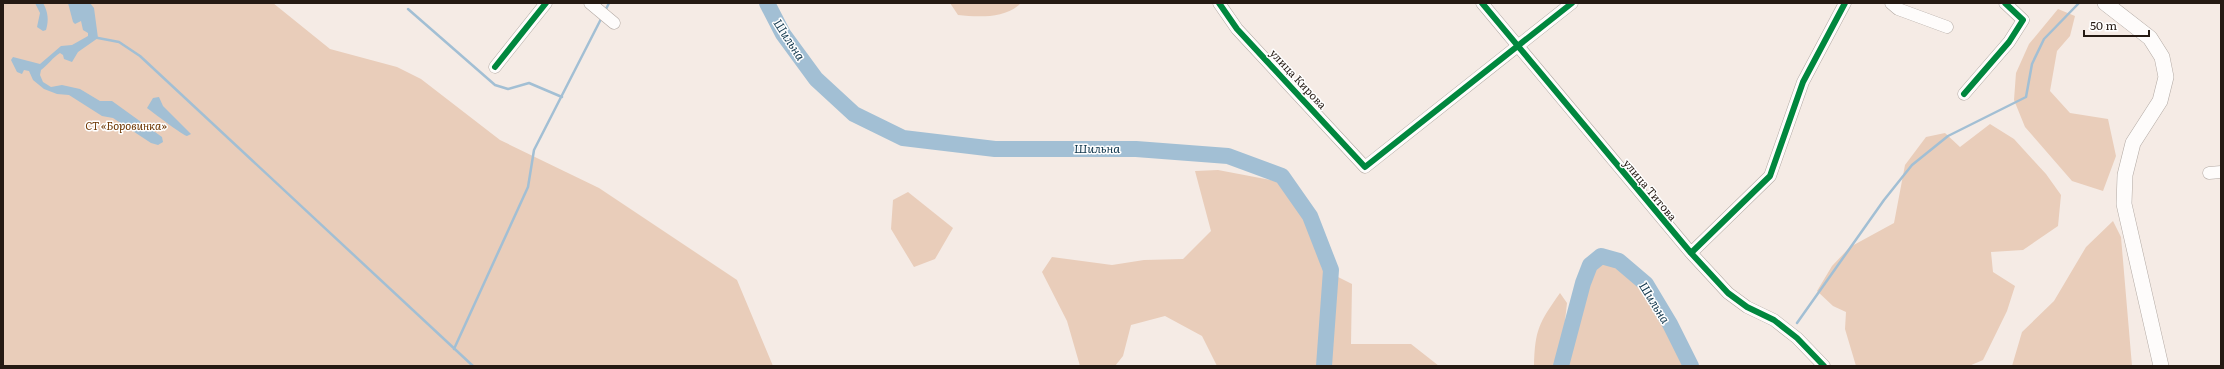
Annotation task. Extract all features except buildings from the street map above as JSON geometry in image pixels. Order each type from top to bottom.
[{"type":"main road","points":[[2108,5],[2150,38],[2162,57],[2166,77],[2160,101],[2133,143],[2125,176],[2124,204],[2162,366]]},
{"type":"street","points":[[494,66],[546,3]]},
{"type":"street","points":[[590,3],[614,23]]},
{"type":"street","name":"улица Кирова","points":[[1219,3],[1237,29],[1365,167],[1518,46]]},
{"type":"street","name":"улица Титова","points":[[1482,3],[1691,253],[1728,293],[1747,307],[1774,320],[1786,329],[1797,338],[1824,366]]},
{"type":"street","points":[[1518,46],[1572,3]]},
{"type":"street","points":[[1691,253],[1770,176],[1803,82],[1845,3]]},
{"type":"street","points":[[1891,3],[1898,9],[1947,27]]},
{"type":"street","points":[[1964,94],[2009,42],[2023,20],[2005,3]]},
{"type":"green space","name":"СТ «Боровинка»","points":[[3,3],[273,3],[330,49],[397,67],[421,79],[500,140],[599,188],[737,280],[773,366],[3,366]]},
{"type":"green space","points":[[950,3],[1021,3],[1007,12],[991,16],[974,16],[958,15]]},
{"type":"green space","points":[[2058,9],[2075,16],[2070,36],[2057,51],[2050,91],[2070,113],[2108,119],[2116,156],[2103,191],[2072,181],[2025,127],[2014,100],[2016,73],[2029,44]]},
{"type":"green space","points":[[1990,124],[2014,139],[2046,174],[2061,195],[2058,226],[2023,250],[1991,252],[1993,272],[2015,286],[2007,311],[1983,360],[1969,366],[1856,366],[1845,329],[1846,312],[1833,306],[1817,291],[1832,266],[1850,247],[1894,223],[1905,165],[1926,137],[1945,133],[1960,147]]},
{"type":"green space","points":[[1218,170],[1287,183],[1314,224],[1322,269],[1352,284],[1351,344],[1411,344],[1439,366],[1217,366],[1202,336],[1165,316],[1131,325],[1123,356],[1115,366],[1080,366],[1067,321],[1042,272],[1052,257],[1112,265],[1144,260],[1183,259],[1211,231],[1195,171]]},
{"type":"green space","points":[[908,192],[953,228],[935,259],[914,267],[891,229],[893,200]]},
{"type":"green space","points":[[2113,221],[2121,237],[2132,366],[2012,366],[2022,332],[2054,301],[2086,247]]},
{"type":"green space","points":[[1601,256],[1619,261],[1646,284],[1670,324],[1691,366],[1561,366],[1583,283],[1590,265]]},
{"type":"green space","points":[[1560,293],[1567,303],[1560,366],[1534,366],[1537,335],[1547,312]]},
{"type":"water","points":[[35,3],[43,3],[45,6],[48,19],[46,30],[43,31],[37,27],[40,13]]},
{"type":"water","points":[[68,3],[90,3],[94,8],[98,38],[78,52],[72,62],[64,59],[63,55],[60,53],[57,55],[41,70],[40,75],[43,82],[51,87],[62,85],[80,89],[100,101],[112,101],[162,137],[163,142],[158,145],[151,143],[113,118],[102,116],[69,95],[57,94],[44,89],[33,80],[29,71],[24,70],[22,74],[17,72],[11,60],[13,57],[40,64],[61,46],[72,45],[88,36],[88,33],[83,30],[81,21],[75,24],[73,22]]},
{"type":"water","points":[[159,97],[163,106],[191,134],[187,136],[185,135],[147,108],[153,98]]},
{"type":"waterway","points":[[605,11],[609,3]]},
{"type":"waterway","name":"Шильна","points":[[767,3],[783,34],[816,79],[854,114],[903,138],[995,149],[1136,149],[1228,156],[1282,176],[1310,216],[1331,270],[1324,366]]},
{"type":"waterway","points":[[1797,323],[1884,200],[1912,165],[1948,136],[2026,97],[2032,64],[2044,39],[2079,3]]},
{"type":"waterway","points":[[408,9],[495,85],[508,89],[529,83],[562,97]]},
{"type":"waterway","points":[[454,349],[528,187],[534,150],[602,17]]},
{"type":"waterway","points":[[98,38],[119,42],[140,56],[473,366]]},
{"type":"waterway","name":"Шильна","points":[[1561,366],[1583,283],[1590,265],[1601,256],[1619,261],[1646,284],[1670,324],[1691,366]]},
{"type":"cycle path","points":[[495,67],[546,3]]},
{"type":"cycle path","points":[[1219,3],[1237,29],[1365,167],[1572,3]]},
{"type":"cycle path","points":[[1482,3],[1691,253],[1728,293],[1747,307],[1774,320],[1797,338],[1824,366]]},
{"type":"cycle path","points":[[1691,253],[1770,176],[1803,82],[1845,3]]},
{"type":"cycle path","points":[[1964,94],[2009,42],[2023,20],[2005,3]]}]
